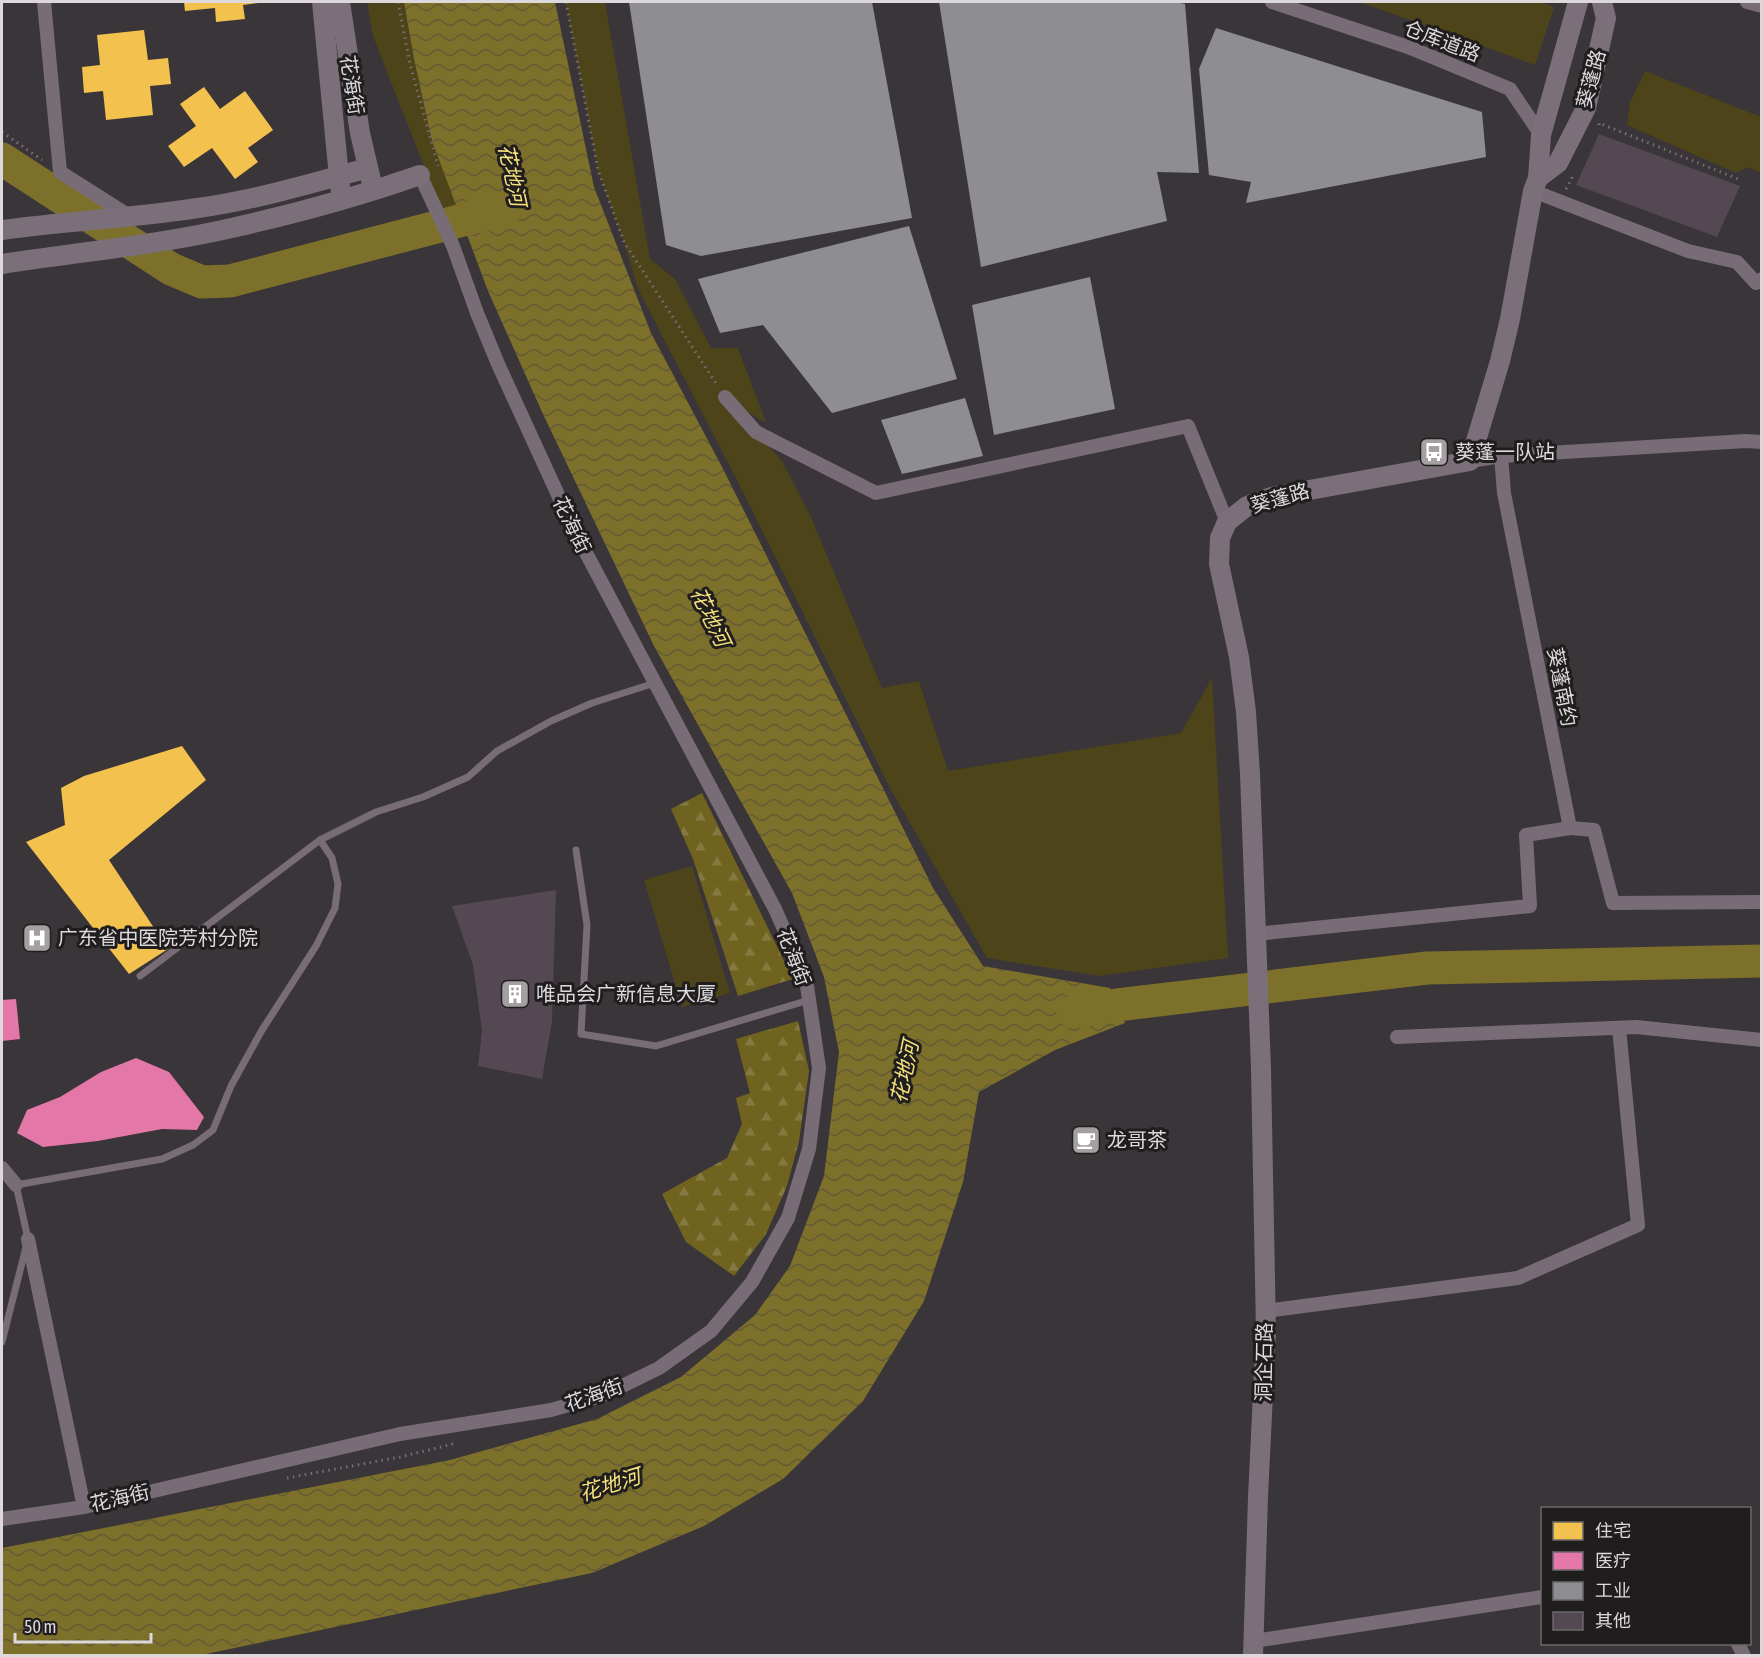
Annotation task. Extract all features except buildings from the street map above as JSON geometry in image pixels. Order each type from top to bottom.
[{"type":"street","points":[[44,2],[60,171],[133,218]]},
{"type":"street","name":"花海街","points":[[322,2],[342,200]]},
{"type":"street","name":"花海街","points":[[2,1519],[84,1507],[400,1434],[551,1410],[604,1395],[668,1362],[711,1331],[752,1282],[788,1218],[809,1149],[819,1068],[806,980],[775,909],[576,534],[477,313],[454,249],[420,175],[373,192],[360,133],[340,2]]},
{"type":"street","name":"仓库道路","points":[[1272,2],[1408,47],[1510,89],[1541,135]]},
{"type":"street","name":"葵蓬路","points":[[1261,1069],[1251,774],[1239,657],[1219,564],[1220,538],[1227,522],[1246,506],[1271,497],[1470,460],[1500,361],[1510,319],[1535,184],[1541,135],[1578,2]]},
{"type":"street","name":"葵蓬路","points":[[1535,184],[1558,163],[1586,108],[1606,18],[1602,2]]},
{"type":"street","points":[[1747,2],[1761,6]]},
{"type":"street","points":[[2,230],[133,218],[201,208],[267,195],[368,168]]},
{"type":"street","points":[[1535,184],[1560,201],[1688,251],[1737,262],[1756,283],[1761,279]]},
{"type":"street","points":[[2,264],[164,241],[235,228],[373,192]]},
{"type":"street","points":[[725,397],[756,432],[876,493],[1188,426],[1227,522]]},
{"type":"street","points":[[1470,460],[1501,456],[1746,441],[1761,442]]},
{"type":"street","name":"葵蓬南约","points":[[1501,456],[1504,494],[1570,828]]},
{"type":"street","points":[[1256,938],[1530,906],[1526,835],[1570,828],[1594,830],[1613,903],[1761,902]]},
{"type":"street","points":[[1397,1037],[1636,1027],[1761,1040]]},
{"type":"street","points":[[1265,1311],[1518,1278],[1638,1225],[1620,1028]]},
{"type":"street","name":"洞企石路","points":[[1253,1648],[1265,1380],[1261,1069]]},
{"type":"street","points":[[2,1168],[16,1185]]},
{"type":"street","points":[[28,1239],[84,1507]]},
{"type":"street","points":[[1253,1648],[1541,1597]]},
{"type":"lane","points":[[140,976],[320,840],[376,812],[423,797],[468,777],[497,751],[551,721],[592,703],[655,683]]},
{"type":"lane","points":[[2,1342],[28,1239],[16,1185],[162,1159],[193,1145],[213,1130],[231,1086],[262,1030],[316,946],[335,908],[338,884],[332,858],[320,840]]},
{"type":"lane","points":[[576,850],[587,925],[581,1034],[657,1046],[808,1000]]},
{"type":"path","points":[[398,2],[410,64],[440,173]]},
{"type":"path","points":[[566,2],[598,170],[624,242],[725,397]]},
{"type":"path","points":[[1594,133],[1599,123],[1738,179]]},
{"type":"path","points":[[2,132],[60,171]]},
{"type":"path","points":[[1560,201],[1575,172]]},
{"type":"path","points":[[284,1479],[400,1457],[457,1443]]},
{"type":"shaded area","points":[[367,2],[404,2],[432,141],[459,212],[445,220],[373,36]]},
{"type":"shaded area","points":[[566,2],[605,2],[650,259],[675,279],[711,348],[738,348],[766,423],[727,399],[782,461],[811,517],[882,688],[919,681],[948,771],[1181,733],[1212,678],[1228,958],[1099,976],[987,958],[890,788],[738,482],[638,289],[598,170]]},
{"type":"shaded area","points":[[1360,2],[1540,2],[1554,7],[1535,65]]},
{"type":"shaded area","points":[[1645,71],[1761,117],[1761,173],[1748,167],[1736,173],[1627,125],[1630,102]]},
{"type":"shaded area","points":[[692,866],[730,993],[682,1007],[644,880]]},
{"type":"green space","points":[[702,793],[793,979],[738,996],[693,859],[671,809]]},
{"type":"green space","points":[[798,1021],[809,1071],[799,1141],[787,1186],[766,1234],[734,1276],[686,1242],[662,1194],[727,1158],[742,1124],[736,1098],[750,1093],[736,1039]]},
{"type":"water","name":"花地河","points":[[404,2],[555,2],[594,187],[651,333],[721,465],[933,888],[983,966],[1110,988],[1125,1023],[1055,1050],[979,1092],[963,1182],[924,1301],[863,1401],[783,1479],[704,1526],[592,1573],[201,1655],[2,1655],[2,1548],[450,1460],[597,1419],[681,1377],[755,1315],[790,1266],[824,1176],[839,1052],[824,977],[792,893],[654,646],[542,412],[488,291],[432,141]]},
{"type":"waterway","name":"花地河","points":[[2,159],[171,269],[202,282],[230,281],[505,209]]},
{"type":"waterway","points":[[1073,1012],[1427,968],[1762,961]]},
{"type":"place","name":"葵蓬一队站","points":[[1434,452]]},
{"type":"place","name":"广东省中医院芳村分院","points":[[37,938]]},
{"type":"place","name":"唯品会广新信息大厦","points":[[515,994]]},
{"type":"place","name":"龙哥茶","points":[[1086,1140]]}]
